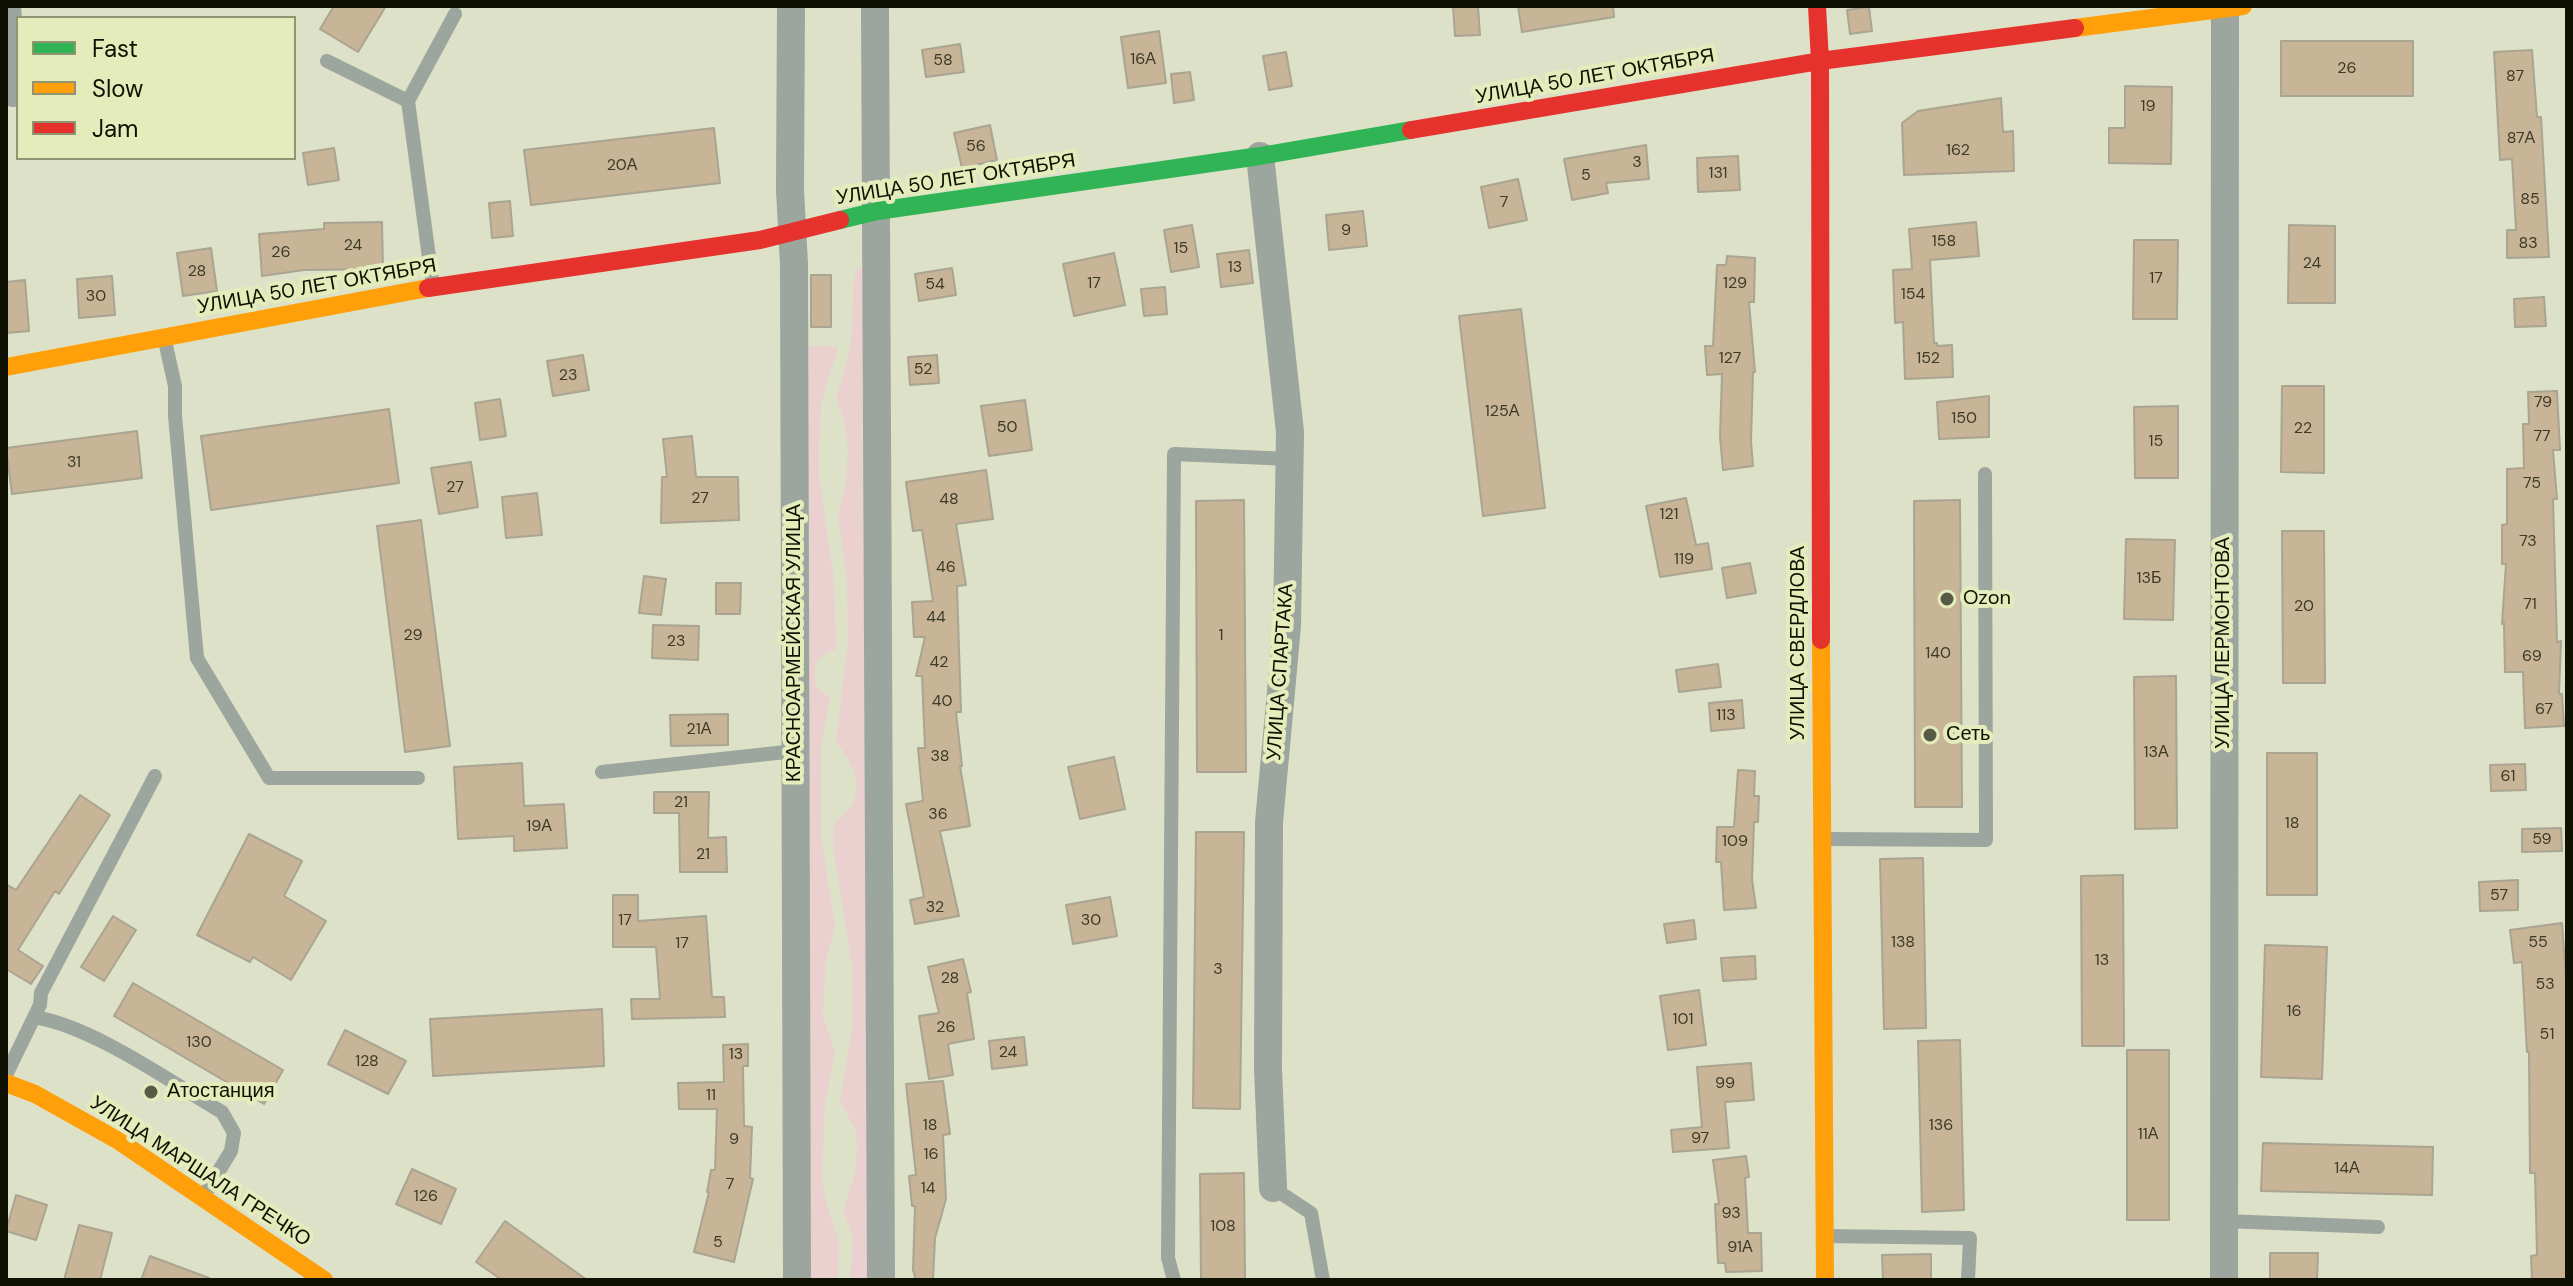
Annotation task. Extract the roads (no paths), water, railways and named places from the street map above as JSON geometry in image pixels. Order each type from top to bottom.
[{"type":"street","points":[[7,6],[13,93]]},
{"type":"street","name":"КРАСНОАРМЕЙСКАЯ УЛИЦА","points":[[791,6],[797,1280]]},
{"type":"street","points":[[875,6],[881,1280]]},
{"type":"street","name":"УЛИЦА СВЕРДЛОВА","points":[[1817,6],[1820,61],[1825,1280]]},
{"type":"street","name":"УЛИЦА 50 ЛЕТ ОКТЯБРЯ","points":[[6,367],[433,287],[760,240],[877,211],[1260,156],[1820,61],[2231,7]]},
{"type":"street","name":"УЛИЦА ЛЕРМОНТОВА","points":[[2224,1280],[2231,7]]},
{"type":"street","name":"УЛИЦА СПАРТАКА","points":[[1260,156],[1290,432],[1287,626],[1269,822],[1268,1069],[1273,1188]]},
{"type":"street","name":"УЛИЦА МАРШАЛА ГРЕЧКО","points":[[6,1083],[35,1094],[119,1141],[324,1280]]},
{"type":"lane","points":[[433,287],[408,101],[455,14]]},
{"type":"lane","points":[[327,61],[408,101]]},
{"type":"lane","points":[[164,337],[175,386],[175,416],[197,658],[269,778],[418,778]]},
{"type":"lane","points":[[1174,1280],[1168,1258],[1174,454],[1290,459]]},
{"type":"lane","points":[[1821,839],[1986,840],[1985,474]]},
{"type":"lane","points":[[602,772],[795,751]]},
{"type":"lane","points":[[6,1075],[34,1017],[41,993],[155,776]]},
{"type":"lane","points":[[34,1017],[56,1021],[91,1036],[222,1112],[234,1133],[231,1151],[203,1197]]},
{"type":"lane","points":[[1273,1188],[1311,1213],[1323,1280]]},
{"type":"lane","points":[[2224,1221],[2378,1227]]},
{"type":"lane","points":[[1825,1236],[1970,1238],[1968,1280]]},
{"type":"place","name":"Ozon","points":[[1947,599]]},
{"type":"place","name":"Сеть","points":[[1930,735]]},
{"type":"place","name":"Атостанция","points":[[151,1092]]}]
